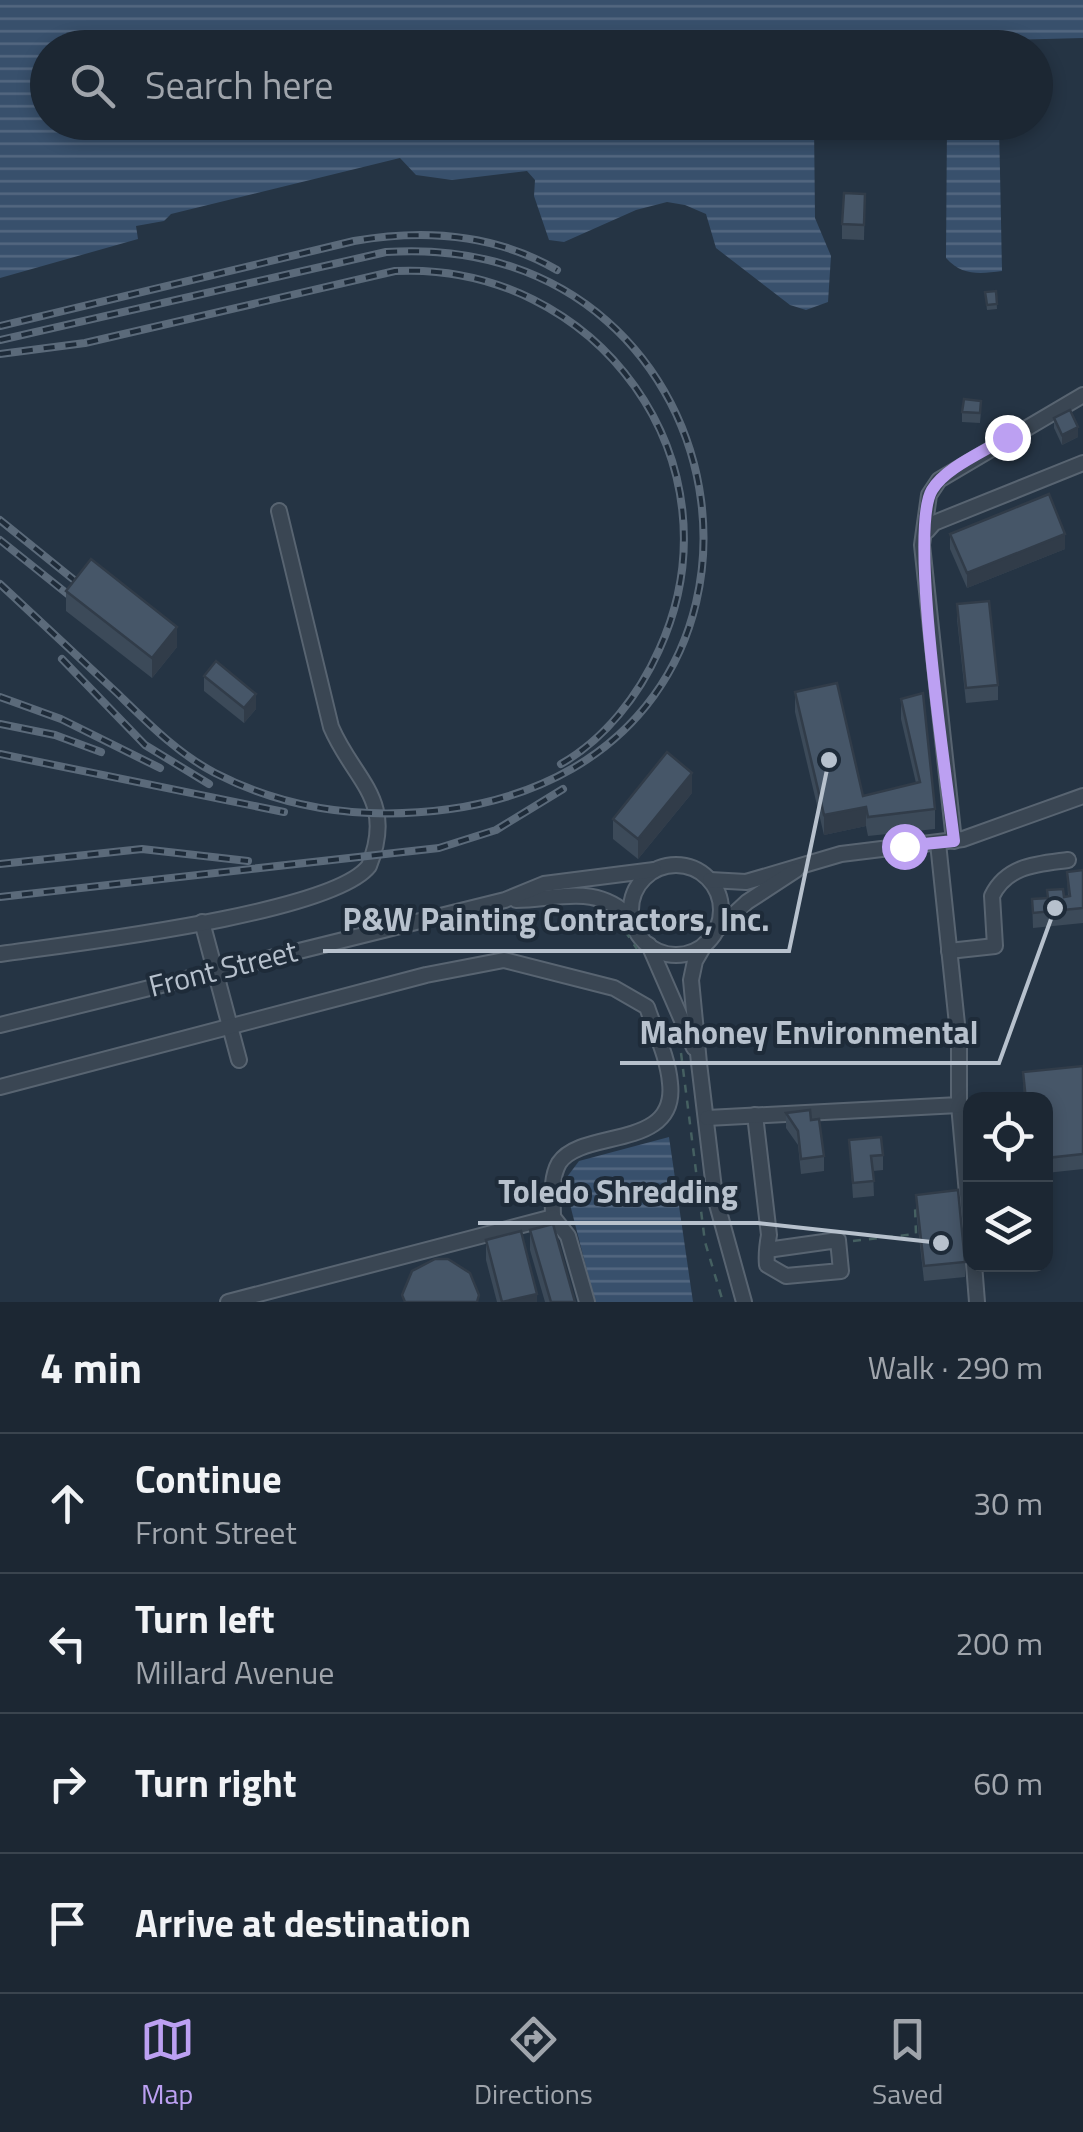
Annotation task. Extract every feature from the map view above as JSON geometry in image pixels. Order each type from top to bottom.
[{"type":"street","points":[[966,1182],[959,1105],[959,1044],[949,951],[946,842],[922,545],[927,531],[929,495],[939,480],[1083,396]]},
{"type":"street","points":[[927,531],[934,523],[1083,464]]},
{"type":"street","points":[[0,954],[202,922],[344,886],[360,878],[374,856],[377,804],[330,727],[279,511]]},
{"type":"street","points":[[644,950],[677,954],[709,938],[720,908],[710,880],[746,882],[859,851],[946,842],[1083,796]]},
{"type":"street","points":[[949,951],[995,946],[992,896],[1008,874],[1030,865],[1068,860]]},
{"type":"street","points":[[744,1302],[715,1196],[691,980],[694,960],[709,938],[746,902],[804,864]]},
{"type":"street","name":"Front Street","points":[[0,1025],[505,900],[544,884],[682,865],[710,880]]},
{"type":"street","points":[[654,870],[634,893],[627,922],[699,1063]]},
{"type":"street","name":"Front Street","points":[[505,900],[588,894],[610,900],[627,922]]},
{"type":"street","points":[[202,922],[239,1060]]},
{"type":"street","points":[[0,1087],[426,974],[504,960],[614,988],[647,1007],[671,1086],[658,1118],[646,1131],[574,1149],[560,1162],[554,1178],[553,1217],[568,1236],[587,1302]]},
{"type":"street","points":[[707,1118],[959,1105]]},
{"type":"street","points":[[755,1115],[767,1266],[777,1275],[841,1272],[838,1240],[767,1250]]},
{"type":"street","points":[[228,1302],[553,1217]]},
{"type":"street","points":[[975,1272],[978,1302]]},
{"type":"path","points":[[465,931],[553,908]]},
{"type":"path","points":[[627,922],[644,950]]},
{"type":"path","points":[[680,1050],[705,1242],[723,1302]]},
{"type":"path","points":[[847,1242],[916,1234],[913,1207],[928,1206]]},
{"type":"water","points":[[0,0],[1083,0],[1083,38],[1053,39],[1053,30],[30,30],[30,140],[814,140],[815,218],[831,256],[828,302],[806,310],[790,305],[716,248],[706,214],[685,205],[667,202],[636,210],[564,242],[549,240],[534,196],[535,180],[527,171],[452,180],[416,175],[400,158],[171,214],[164,221],[136,226],[138,239],[0,278]]},
{"type":"water","points":[[947,140],[999,140],[1002,271],[965,271],[946,258]]},
{"type":"water","points":[[669,1137],[693,1302],[595,1302],[564,1181],[579,1161]]},
{"type":"building","points":[[844,193],[865,194],[864,225],[842,224]]},
{"type":"building","points":[[996,291],[997,304],[987,305],[985,292]]},
{"type":"building","points":[[964,399],[981,401],[980,413],[962,412]]},
{"type":"building","points":[[1070,410],[1078,427],[1062,435],[1054,418]]},
{"type":"building","points":[[1049,494],[1065,534],[967,573],[950,534]]},
{"type":"building","points":[[91,559],[177,627],[152,658],[66,591]]},
{"type":"building","points":[[989,601],[998,685],[966,688],[957,604]]},
{"type":"building","points":[[216,661],[256,694],[244,708],[204,676]]},
{"type":"building","points":[[837,683],[863,796],[920,782],[901,699],[923,693],[935,809],[868,817],[866,807],[824,815],[795,692]]},
{"type":"building","points":[[667,752],[692,773],[638,839],[613,819]]},
{"type":"building","points":[[1083,870],[1083,908],[1033,913],[1032,899],[1048,898],[1047,890],[1063,889],[1064,897],[1070,896],[1067,872]]},
{"type":"building","points":[[1083,1066],[1083,1154],[1053,1157],[1053,1092],[1025,1092],[1023,1072]]},
{"type":"building","points":[[810,1110],[811,1120],[819,1119],[824,1156],[801,1159],[798,1131],[786,1113]]},
{"type":"building","points":[[881,1137],[883,1155],[871,1156],[874,1181],[853,1183],[849,1140]]},
{"type":"building","points":[[958,1190],[963,1262],[924,1266],[916,1195]]},
{"type":"building","points":[[553,1224],[575,1302],[551,1302],[530,1230]]},
{"type":"building","points":[[521,1231],[537,1294],[502,1302],[486,1240]]},
{"type":"building","points":[[435,1259],[448,1259],[470,1273],[479,1295],[477,1302],[405,1302],[402,1295],[412,1271]]},
{"type":"railway","points":[[0,326],[380,237],[458,237],[509,249],[557,270]]},
{"type":"railway","points":[[0,340],[386,252],[511,267],[607,321],[671,403],[701,501],[696,602],[654,696],[572,769],[450,809],[390,813],[330,809],[272,796],[215,773],[163,736],[0,584]]},
{"type":"railway","points":[[0,354],[85,343],[395,271],[468,277],[533,300],[590,337],[635,386],[666,445],[682,510],[681,579],[659,650],[641,683],[606,729],[561,764]]},
{"type":"railway","points":[[0,520],[84,588]]},
{"type":"railway","points":[[0,540],[75,600]]},
{"type":"railway","points":[[62,659],[145,745],[209,784]]},
{"type":"railway","points":[[0,697],[61,719],[160,768]]},
{"type":"railway","points":[[0,724],[55,735],[101,752]]},
{"type":"railway","points":[[0,754],[284,812]]},
{"type":"railway","points":[[0,897],[439,848],[496,830],[563,789]]},
{"type":"railway","points":[[0,864],[142,849],[248,861]]},
{"type":"place","name":"P&W Painting Contractors, Inc.","points":[[829,760]]},
{"type":"place","name":"Mahoney Environmental","points":[[1055,908]]},
{"type":"place","name":"Toledo Shredding","points":[[941,1243]]},
{"type":"route","points":[[904,846],[954,841],[922,545],[927,531],[929,495],[939,480],[1007,437]]}]
